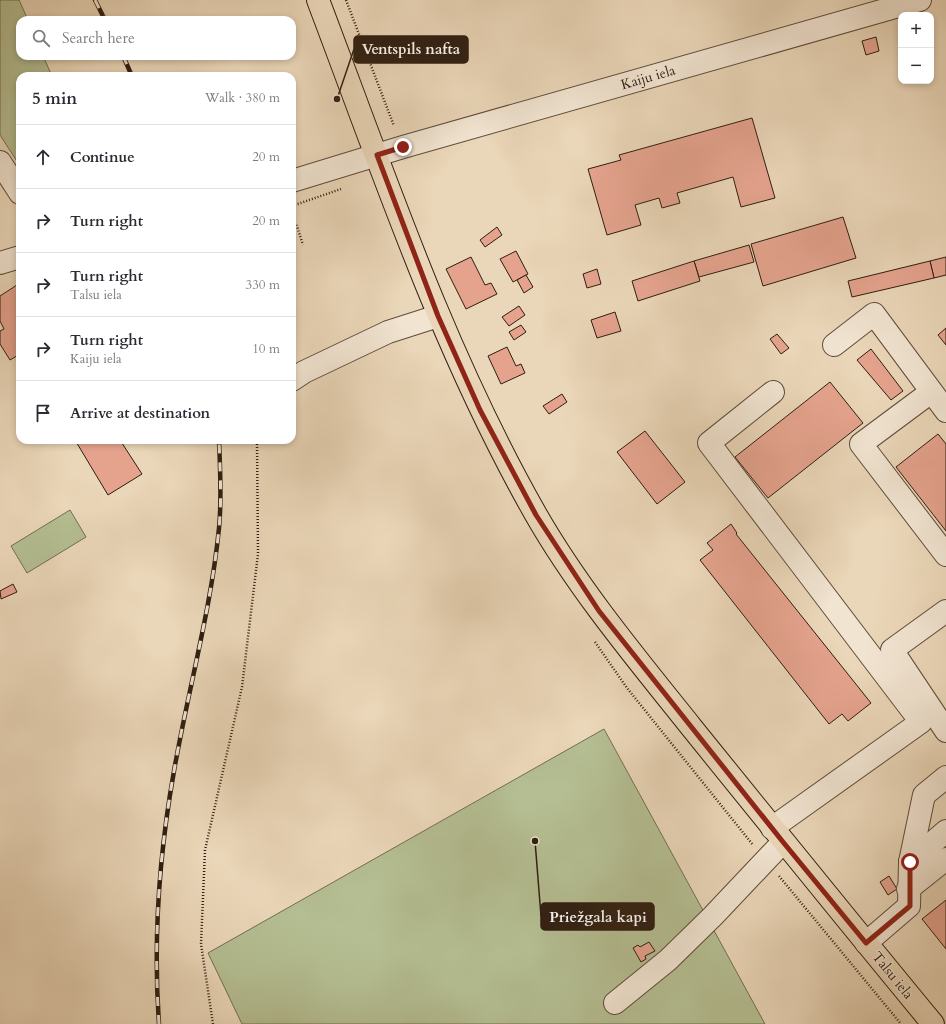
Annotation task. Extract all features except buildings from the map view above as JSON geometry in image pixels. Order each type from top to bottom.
[{"type":"main road","name":"Talsu iela","points":[[318,0],[438,316],[480,410],[544,528],[599,611],[778,835],[933,1024]]},
{"type":"street","name":"Kaiju iela","points":[[296,180],[377,155],[920,0]]},
{"type":"street","points":[[0,162],[16,187]]},
{"type":"street","points":[[0,263],[16,258]]},
{"type":"street","points":[[834,346],[874,314],[946,412]]},
{"type":"street","points":[[296,377],[304,372],[388,332],[438,316]]},
{"type":"street","points":[[615,1003],[673,955],[713,916],[778,835],[921,722],[709,443],[773,392]]},
{"type":"street","points":[[931,392],[861,444],[946,555]]},
{"type":"street","points":[[944,722],[892,650],[946,611]]},
{"type":"street","points":[[866,943],[910,906],[908,889],[910,862],[924,795],[946,777]]},
{"type":"street","points":[[910,862],[946,831]]},
{"type":"street","points":[[908,889],[946,859]]},
{"type":"path","points":[[346,0],[394,126]]},
{"type":"path","points":[[296,205],[342,189]]},
{"type":"path","points":[[296,224],[303,245]]},
{"type":"path","points":[[213,1024],[201,944],[205,850],[242,687],[258,554],[257,444]]},
{"type":"green space","points":[[0,0],[19,0],[26,16],[16,16],[16,60],[45,60],[50,72],[16,72],[16,160],[0,135]]},
{"type":"green space","points":[[70,510],[86,537],[27,573],[11,546]]},
{"type":"green space","points":[[604,729],[765,1024],[242,1024],[208,953]]},
{"type":"railway","points":[[95,0],[103,16]]},
{"type":"railway","points":[[125,60],[130,72]]},
{"type":"railway","points":[[159,1024],[157,992],[157,929],[164,834],[174,771],[211,589],[219,528],[219,444]]},
{"type":"place","name":"Ventspils nafta","points":[[337,99]]},
{"type":"place","name":"Priežgala kapi","points":[[535,841]]},
{"type":"route","points":[[403,147],[377,155],[438,316],[480,410],[536,515],[599,611],[783,842],[866,943],[910,906],[908,889],[910,862]]}]
